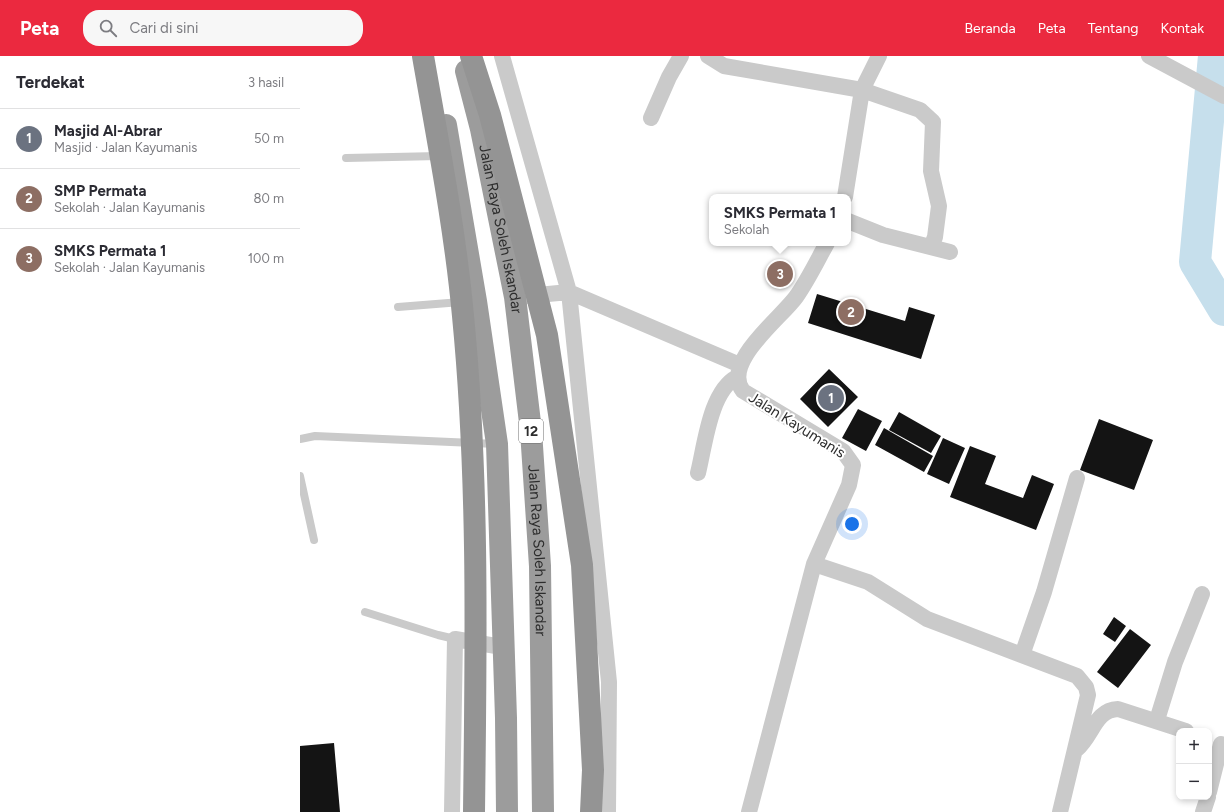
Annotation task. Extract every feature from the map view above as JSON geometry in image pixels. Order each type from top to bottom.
[{"type":"highway","points":[[422,56],[445,180],[464,324],[475,496],[474,812]]},
{"type":"highway","name":"12","points":[[430,56],[452,156],[476,301],[497,444],[502,647],[506,718],[507,812]]},
{"type":"highway","name":"Jalan Raya Soleh Iskandar","points":[[463,56],[481,129],[515,297],[532,431],[540,566],[543,812]]},
{"type":"highway","points":[[471,56],[490,115],[547,335],[582,564],[593,770],[591,812]]},
{"type":"highway","points":[[448,134],[481,129]]},
{"type":"street","points":[[502,56],[569,292],[609,682],[608,812]]},
{"type":"street","points":[[651,118],[669,77],[681,56]]},
{"type":"street","points":[[708,56],[724,66],[862,90],[920,110],[933,122],[931,170],[939,206],[935,237],[931,247]]},
{"type":"street","points":[[845,194],[862,90],[879,56]]},
{"type":"street","points":[[1149,56],[1224,96]]},
{"type":"street","points":[[851,222],[883,234],[950,252]]},
{"type":"street","points":[[698,472],[717,400],[726,384],[738,371],[748,351],[796,297],[825,246]]},
{"type":"street","points":[[515,297],[569,292],[738,371]]},
{"type":"street","name":"Jalan Kayumanis","points":[[738,371],[738,384],[743,391],[843,451],[853,465],[850,485],[814,564],[749,812]]},
{"type":"street","points":[[1022,655],[1044,592],[1077,478]]},
{"type":"street","points":[[814,564],[868,582],[927,620],[1070,672],[1077,676],[1086,687],[1088,695],[1060,812]]},
{"type":"street","points":[[1157,720],[1175,662],[1202,594]]},
{"type":"street","points":[[452,812],[455,639],[502,647]]},
{"type":"street","points":[[1075,751],[1088,738],[1100,716],[1110,709],[1118,709],[1157,720],[1178,728]]},
{"type":"street","points":[[1212,776],[1218,743]]},
{"type":"street","points":[[1203,812],[1207,800]]},
{"type":"lane","points":[[346,158],[452,156]]},
{"type":"lane","points":[[398,307],[476,301]]},
{"type":"lane","points":[[300,439],[315,436],[497,444]]},
{"type":"lane","points":[[300,476],[314,540]]},
{"type":"lane","points":[[365,612],[455,639]]},
{"type":"building","points":[[817,294],[905,321],[909,307],[935,315],[921,359],[808,323]]},
{"type":"building","points":[[829,369],[858,397],[828,427],[800,399]]},
{"type":"building","points":[[858,409],[882,421],[866,451],[842,438]]},
{"type":"building","points":[[899,412],[941,436],[931,453],[889,430]]},
{"type":"building","points":[[1099,419],[1153,440],[1134,490],[1080,470]]},
{"type":"building","points":[[884,428],[933,456],[924,472],[875,445]]},
{"type":"building","points":[[943,438],[965,448],[949,484],[927,474]]},
{"type":"building","points":[[970,446],[996,456],[985,484],[1023,498],[1032,475],[1054,484],[1036,530],[950,497]]},
{"type":"building","points":[[1114,617],[1126,626],[1115,642],[1103,634]]},
{"type":"building","points":[[1130,629],[1151,645],[1118,688],[1097,672]]},
{"type":"building","points":[[334,743],[340,812],[300,812],[300,746]]},
{"type":"waterway","points":[[1214,56],[1195,262],[1224,310]]},
{"type":"place","name":"SMKS Permata 1","points":[[780,274]]},
{"type":"place","name":"SMP Permata","points":[[851,312]]},
{"type":"place","name":"Masjid Al-Abrar","points":[[831,398]]}]
